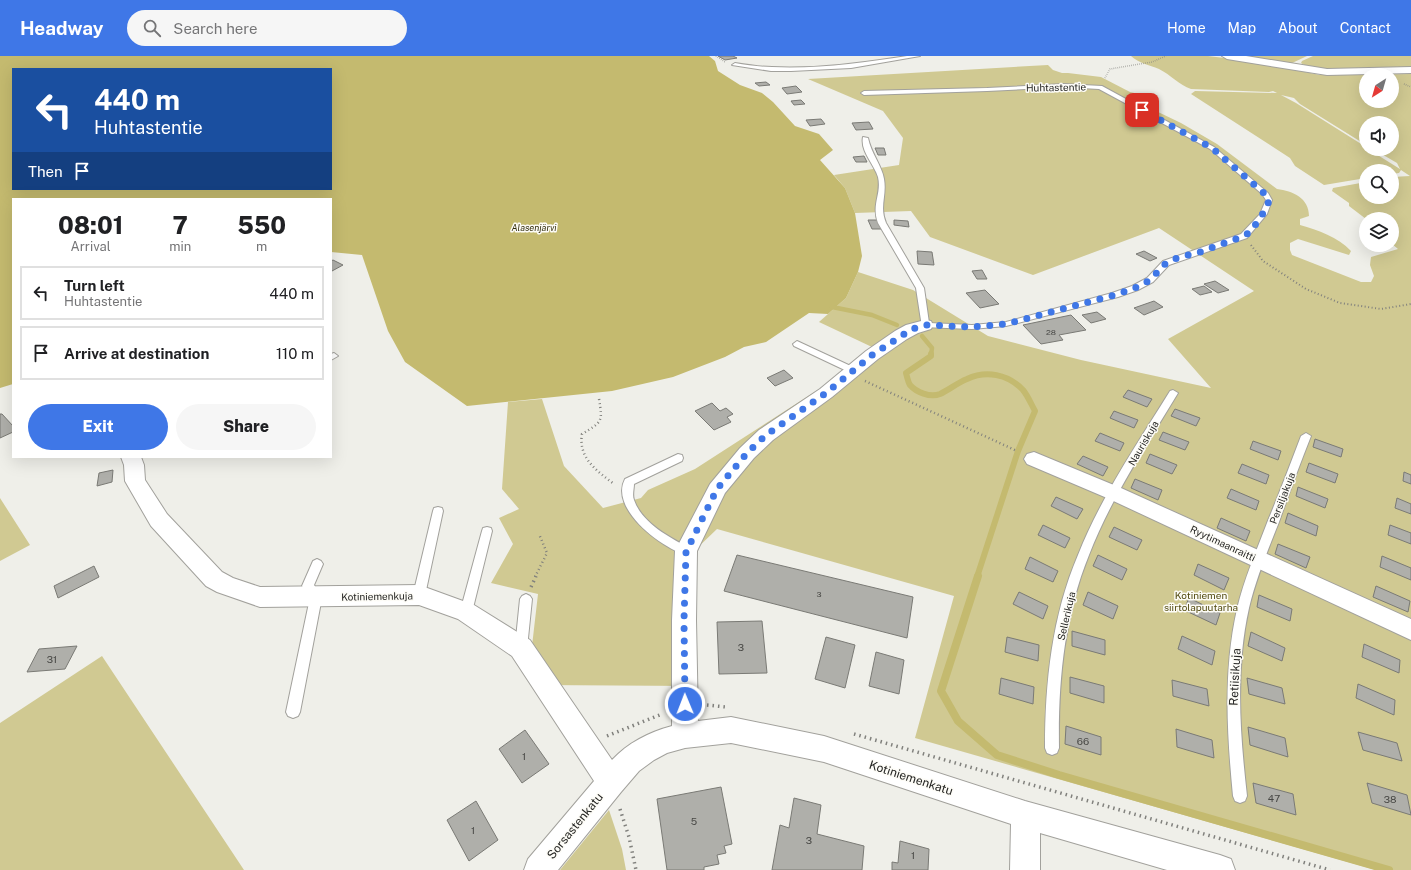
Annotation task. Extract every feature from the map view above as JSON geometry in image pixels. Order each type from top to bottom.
[{"type":"street","points":[[1227,56],[1326,72],[1342,73],[1378,70],[1411,70]]},
{"type":"street","name":"Huhtastentie","points":[[686,735],[684,620],[686,552],[717,489],[747,453],[766,435],[826,393],[850,372],[901,335],[912,329],[925,325]]},
{"type":"street","name":"Kotiniemenkuja","points":[[131,458],[134,465],[135,481],[159,520],[214,579],[225,585],[260,597],[419,595],[466,612],[521,648],[611,782]]},
{"type":"street","name":"Ryytimaanraitti","points":[[1034,459],[1114,493],[1411,630]]},
{"type":"street","name":"Kotiniemenkatu","points":[[611,782],[629,762],[644,751],[661,742],[686,735],[731,730],[824,749],[1025,815],[1220,870]]},
{"type":"street","name":"Sorsastenkatu","points":[[539,870],[611,782]]},
{"type":"street","points":[[1025,815],[1025,870]]},
{"type":"lane","points":[[735,65],[771,69],[791,69],[851,66],[917,56]]},
{"type":"lane","name":"Huhtastentie","points":[[864,94],[1007,89],[1036,86],[1086,85],[1100,87],[1212,148],[1261,189],[1269,199],[1261,217],[1250,232],[1239,239],[1177,258],[1166,263],[1150,280],[1135,288],[1115,295],[995,326],[972,327],[925,325]]},
{"type":"lane","points":[[865,138],[867,148],[881,177],[882,188],[878,213],[882,223],[920,288],[923,301],[925,325]]},
{"type":"lane","points":[[797,344],[850,372]]},
{"type":"lane","name":"Nauriskuja","points":[[1114,493],[1172,393]]},
{"type":"lane","name":"Persiljakuja","points":[[1258,560],[1306,436]]},
{"type":"lane","points":[[678,458],[629,482],[628,499],[636,514],[665,540],[686,552]]},
{"type":"lane","name":"Sellerikuja","points":[[1052,748],[1053,694],[1063,622],[1083,555],[1097,523],[1114,493]]},
{"type":"lane","points":[[419,595],[438,511]]},
{"type":"lane","points":[[466,612],[487,531]]},
{"type":"lane","name":"Retiisikuja","points":[[1240,796],[1234,746],[1234,671],[1237,639],[1243,610],[1250,582],[1258,560]]},
{"type":"lane","points":[[293,712],[316,597],[308,586],[317,564]]},
{"type":"lane","points":[[521,648],[526,599]]},
{"type":"path","points":[[1100,87],[1110,68],[1152,62],[1166,56]]},
{"type":"path","points":[[1250,232],[1251,245],[1263,261],[1306,289],[1340,303],[1381,309],[1411,304]]},
{"type":"path","points":[[850,372],[1006,446]]},
{"type":"path","points":[[598,399],[602,416],[597,425],[582,434],[580,441],[584,457],[599,473],[618,487],[628,499]]},
{"type":"path","points":[[526,599],[547,553],[539,534]]},
{"type":"path","points":[[611,782],[629,837],[636,870]]},
{"type":"green space","name":"Kotiniemen siirtolapuutarha","points":[[1131,56],[1208,56],[1257,62],[1320,75],[1359,75],[1359,108],[1399,108],[1399,74],[1411,74],[1411,870],[1376,870],[915,738],[954,596],[717,529],[692,553],[693,686],[539,685],[532,646],[538,594],[491,583],[513,544],[499,518],[519,509],[502,489],[508,402],[542,399],[564,466],[603,508],[641,498],[648,490],[695,469],[844,373],[872,347],[819,322],[846,298],[858,272],[913,290],[988,336],[1081,360],[1211,388],[1168,339],[1254,291],[1159,228],[1033,275],[930,237],[911,211],[855,213],[845,188],[834,175],[899,165],[903,138],[883,111],[808,79],[1048,65],[1053,70],[1062,73],[1101,77],[1130,92],[1147,96],[1156,111],[1181,123],[1217,144],[1277,189],[1299,196],[1306,204],[1309,216],[1300,219],[1300,225],[1334,238],[1351,251],[1349,255],[1298,239],[1290,243],[1292,255],[1361,282],[1371,282],[1374,276],[1370,265],[1371,257],[1388,252],[1399,252],[1399,212],[1359,212],[1359,214],[1349,206],[1349,203],[1332,191],[1333,188],[1359,183],[1359,204],[1399,204],[1399,177],[1410,176],[1401,170],[1399,173],[1399,164],[1385,156],[1399,156],[1399,116],[1359,116],[1359,141],[1300,104],[1294,98],[1281,95],[1359,143],[1359,156],[1379,156],[1392,164],[1359,164],[1359,179],[1324,185],[1295,166],[1290,158],[1191,94],[1195,91],[1277,93],[1273,91],[1191,89],[1159,69],[1141,62]]},
{"type":"green space","points":[[1242,56],[1307,56],[1290,64]]},
{"type":"green space","points":[[1313,56],[1411,56],[1411,69],[1359,68],[1326,70],[1308,67],[1301,63],[1302,61]]},
{"type":"green space","points":[[0,498],[30,545],[0,561]]},
{"type":"green space","points":[[102,656],[244,870],[0,870],[0,723]]},
{"type":"green space","points":[[609,810],[622,849],[626,870],[560,870]]},
{"type":"water","name":"Alasenjärvi","points":[[0,56],[709,56],[715,61],[718,71],[740,85],[762,93],[773,102],[795,126],[819,134],[833,150],[820,160],[845,188],[855,213],[862,256],[858,272],[846,298],[828,314],[809,313],[766,342],[744,347],[725,357],[673,377],[612,391],[467,406],[405,362],[388,331],[362,255],[332,252],[332,198],[12,198],[12,384],[0,388]]},
{"type":"building","points":[[718,56],[733,56],[737,58],[725,60]]},
{"type":"building","points":[[766,82],[770,85],[759,86],[755,83]]},
{"type":"building","points":[[796,86],[802,92],[787,94],[782,88]]},
{"type":"building","points":[[801,100],[805,104],[794,105],[791,101]]},
{"type":"building","points":[[821,119],[825,124],[810,126],[806,120]]},
{"type":"building","points":[[869,122],[873,129],[856,130],[852,123]]},
{"type":"building","points":[[875,148],[884,148],[886,155],[878,155]]},
{"type":"building","points":[[864,156],[867,162],[856,162],[853,157]]},
{"type":"building","points":[[868,220],[878,220],[882,229],[872,229]]},
{"type":"building","points":[[894,220],[908,221],[909,227],[894,225]]},
{"type":"building","points":[[917,251],[932,252],[934,265],[918,264]]},
{"type":"building","points":[[1144,251],[1157,258],[1150,261],[1136,254]]},
{"type":"building","points":[[333,260],[343,265],[332,271]]},
{"type":"building","points":[[982,270],[987,279],[977,279],[972,271]]},
{"type":"building","points":[[1215,281],[1229,290],[1218,293],[1204,284]]},
{"type":"building","points":[[1204,286],[1212,292],[1200,295],[1192,289]]},
{"type":"building","points":[[985,290],[999,304],[980,308],[966,293]]},
{"type":"building","points":[[1154,301],[1163,307],[1144,315],[1134,308]]},
{"type":"building","points":[[1097,312],[1106,319],[1091,323],[1082,315]]},
{"type":"building","points":[[1071,315],[1086,330],[1059,335],[1063,340],[1041,344],[1023,325]]},
{"type":"building","points":[[784,370],[793,378],[775,386],[767,378]]},
{"type":"building","points":[[1128,390],[1152,399],[1147,407],[1123,397]]},
{"type":"building","points":[[712,403],[720,411],[726,408],[733,414],[727,417],[731,422],[714,430],[695,411]]},
{"type":"building","points":[[1175,409],[1200,418],[1196,426],[1171,416]]},
{"type":"building","points":[[1114,411],[1138,420],[1134,428],[1110,418]]},
{"type":"building","points":[[0,414],[2,414],[12,425],[12,432],[0,438]]},
{"type":"building","points":[[1163,432],[1189,442],[1185,450],[1159,440]]},
{"type":"building","points":[[1100,433],[1124,443],[1120,451],[1095,441]]},
{"type":"building","points":[[1315,439],[1343,449],[1341,457],[1313,447]]},
{"type":"building","points":[[1253,441],[1281,451],[1278,460],[1250,449]]},
{"type":"building","points":[[1150,454],[1177,465],[1172,474],[1146,463]]},
{"type":"building","points":[[1083,456],[1108,467],[1103,476],[1077,464]]},
{"type":"building","points":[[1309,463],[1338,474],[1335,483],[1306,472]]},
{"type":"building","points":[[1242,464],[1269,475],[1266,484],[1238,473]]},
{"type":"building","points":[[113,470],[112,482],[97,486],[99,473]]},
{"type":"building","points":[[1404,472],[1411,475],[1411,484],[1403,481]]},
{"type":"building","points":[[1135,479],[1162,490],[1158,500],[1131,488]]},
{"type":"building","points":[[1298,487],[1328,499],[1325,508],[1296,496]]},
{"type":"building","points":[[1231,489],[1259,501],[1256,510],[1227,498]]},
{"type":"building","points":[[1056,497],[1083,509],[1077,519],[1051,506]]},
{"type":"building","points":[[1397,498],[1411,504],[1411,514],[1395,508]]},
{"type":"building","points":[[1288,513],[1318,526],[1316,536],[1285,523]]},
{"type":"building","points":[[1221,518],[1250,531],[1246,541],[1217,528]]},
{"type":"building","points":[[1043,525],[1070,538],[1065,548],[1038,535]]},
{"type":"building","points":[[1390,525],[1411,533],[1411,544],[1388,535]]},
{"type":"building","points":[[1114,527],[1142,540],[1137,550],[1109,537]]},
{"type":"building","points":[[1278,544],[1310,557],[1306,568],[1275,554]]},
{"type":"building","points":[[737,555],[913,597],[907,638],[724,591]]},
{"type":"building","points":[[1098,555],[1127,569],[1122,580],[1093,566]]},
{"type":"building","points":[[1382,556],[1411,568],[1411,580],[1380,567]]},
{"type":"building","points":[[1030,557],[1058,571],[1053,582],[1025,569]]},
{"type":"building","points":[[1198,564],[1229,578],[1224,590],[1194,575]]},
{"type":"building","points":[[94,566],[99,577],[58,598],[54,586]]},
{"type":"building","points":[[1376,586],[1410,601],[1408,612],[1373,597]]},
{"type":"building","points":[[1019,592],[1048,606],[1043,619],[1013,604]]},
{"type":"building","points":[[1088,592],[1118,606],[1113,619],[1083,605]]},
{"type":"building","points":[[1259,595],[1292,609],[1290,621],[1257,607]]},
{"type":"building","points":[[1189,598],[1220,613],[1216,625],[1184,610]]},
{"type":"building","points":[[762,621],[767,673],[719,674],[717,622]]},
{"type":"building","points":[[1072,631],[1105,640],[1105,655],[1072,646]]},
{"type":"building","points":[[1251,632],[1285,648],[1282,661],[1248,646]]},
{"type":"building","points":[[1182,636],[1215,651],[1212,665],[1178,649]]},
{"type":"building","points":[[826,637],[855,645],[845,688],[815,679]]},
{"type":"building","points":[[1007,637],[1039,645],[1038,661],[1005,652]]},
{"type":"building","points":[[1364,644],[1400,660],[1399,673],[1362,657]]},
{"type":"building","points":[[77,646],[65,669],[27,672],[39,649]]},
{"type":"building","points":[[876,652],[904,660],[899,694],[869,686]]},
{"type":"building","points":[[1070,677],[1104,686],[1104,703],[1070,693]]},
{"type":"building","points":[[1001,678],[1034,687],[1033,704],[999,694]]},
{"type":"building","points":[[1247,678],[1282,688],[1285,704],[1249,694]]},
{"type":"building","points":[[1172,680],[1207,689],[1209,706],[1173,696]]},
{"type":"building","points":[[1358,684],[1395,700],[1394,715],[1356,698]]},
{"type":"building","points":[[1066,726],[1101,737],[1101,755],[1065,744]]},
{"type":"building","points":[[1248,727],[1285,738],[1288,757],[1250,745]]},
{"type":"building","points":[[1176,729],[1212,740],[1214,758],[1177,747]]},
{"type":"building","points":[[525,730],[549,764],[522,783],[499,749]]},
{"type":"building","points":[[1358,732],[1397,743],[1402,761],[1363,750]]},
{"type":"building","points":[[1253,783],[1293,794],[1296,815],[1256,803]]},
{"type":"building","points":[[1367,783],[1407,795],[1411,815],[1372,803]]},
{"type":"building","points":[[721,787],[732,844],[724,846],[726,853],[717,855],[719,864],[704,867],[704,870],[667,870],[657,799]]},
{"type":"building","points":[[794,798],[821,805],[817,834],[864,846],[862,870],[772,870],[780,825],[789,828]]},
{"type":"building","points":[[476,801],[498,840],[469,861],[447,820]]},
{"type":"building","points":[[900,841],[929,849],[928,870],[892,870],[892,862],[898,863]]},
{"type":"waterway","points":[[832,307],[872,315],[897,325]]},
{"type":"waterway","points":[[922,336],[932,348],[931,355]]},
{"type":"waterway","points":[[931,355],[906,373],[910,385],[919,392],[928,395],[936,395],[974,376],[989,374],[996,375],[1011,380],[1023,390],[1035,411],[1018,451],[977,577]]},
{"type":"waterway","points":[[978,576],[941,691],[958,721],[997,755],[1059,775],[1389,870]]},
{"type":"route","points":[[685,704],[684,620],[686,552],[717,489],[747,453],[766,435],[826,393],[872,355],[912,329],[925,325],[972,327],[995,326],[1115,295],[1135,288],[1150,280],[1166,263],[1177,258],[1239,239],[1250,232],[1268,204],[1269,199],[1261,189],[1212,148],[1142,110]]}]
